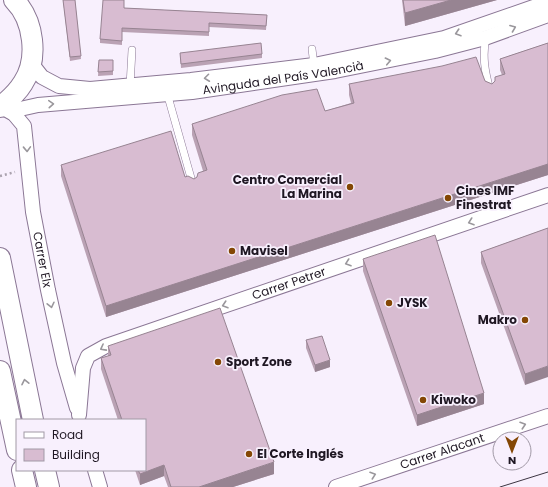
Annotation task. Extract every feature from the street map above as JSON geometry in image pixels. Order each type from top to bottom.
[{"type":"main road","points":[[5,109],[24,82],[31,63],[32,42],[28,22],[14,0]]},
{"type":"main road","points":[[0,258],[33,419]]},
{"type":"main road","points":[[0,371],[16,445]]},
{"type":"main road","points":[[22,471],[26,487]]},
{"type":"main road","points":[[45,471],[49,487]]},
{"type":"street","name":"Avinguda del País Valencià","points":[[31,63],[42,77],[59,86],[90,89],[130,86],[166,89],[314,65],[444,38],[548,2]]},
{"type":"street","name":"Avinguda del País Valencià","points":[[5,109],[20,109],[38,105],[166,89],[335,71],[435,51],[485,38],[548,15]]},
{"type":"street","name":"Carrer Elx","points":[[5,109],[24,126],[33,212],[48,290],[64,363],[80,417]]},
{"type":"street","name":"Carrer Petrer","points":[[80,417],[83,368],[88,356],[106,346],[548,196]]},
{"type":"street","name":"Carrer Alacant","points":[[336,487],[548,416]]},
{"type":"street","points":[[95,471],[100,487]]},
{"type":"lane","points":[[489,23],[485,38],[484,70],[490,90]]},
{"type":"lane","points":[[312,49],[314,65]]},
{"type":"lane","points":[[130,86],[132,50]]},
{"type":"lane","points":[[166,89],[193,185]]},
{"type":"building","points":[[63,0],[75,0],[81,56],[70,57]]},
{"type":"building","points":[[103,0],[124,0],[124,8],[267,15],[266,26],[209,23],[209,32],[122,28],[122,41],[100,39]]},
{"type":"building","points":[[403,0],[451,0],[405,13]]},
{"type":"building","points":[[261,43],[262,54],[181,64],[180,53]]},
{"type":"building","name":"Centro Comercial La Marina","points":[[548,43],[548,164],[106,306],[61,165],[171,131],[185,177],[188,176],[194,179],[197,177],[198,173],[207,170],[192,124],[282,95],[317,89],[325,111],[354,103],[349,84],[442,66],[476,57],[485,81],[492,84],[495,81],[495,77],[505,74],[500,59]]},
{"type":"building","points":[[99,60],[113,60],[113,71],[98,72]]},
{"type":"building","name":"Makro","points":[[548,228],[548,366],[525,374],[481,252]]},
{"type":"building","points":[[435,235],[484,393],[417,415],[363,259]]},
{"type":"building","points":[[220,308],[274,462],[199,487],[171,487],[164,465],[140,474],[138,471],[146,471],[146,419],[122,419],[101,358],[111,355],[108,346]]},
{"type":"building","points":[[322,336],[330,360],[315,365],[306,340]]},
{"type":"tram line","points":[[500,487],[548,472]]},
{"type":"place","name":"Centro Comercial La Marina","points":[[350,187]]},
{"type":"place","name":"Cines IMF Finestrat","points":[[448,198]]},
{"type":"place","name":"Mavisel","points":[[232,251]]},
{"type":"place","name":"JYSK","points":[[389,303]]},
{"type":"place","name":"Makro","points":[[525,320]]},
{"type":"place","name":"Sport Zone","points":[[218,362]]},
{"type":"place","name":"Kiwoko","points":[[423,400]]},
{"type":"place","name":"El Corte Inglés","points":[[249,454]]}]
